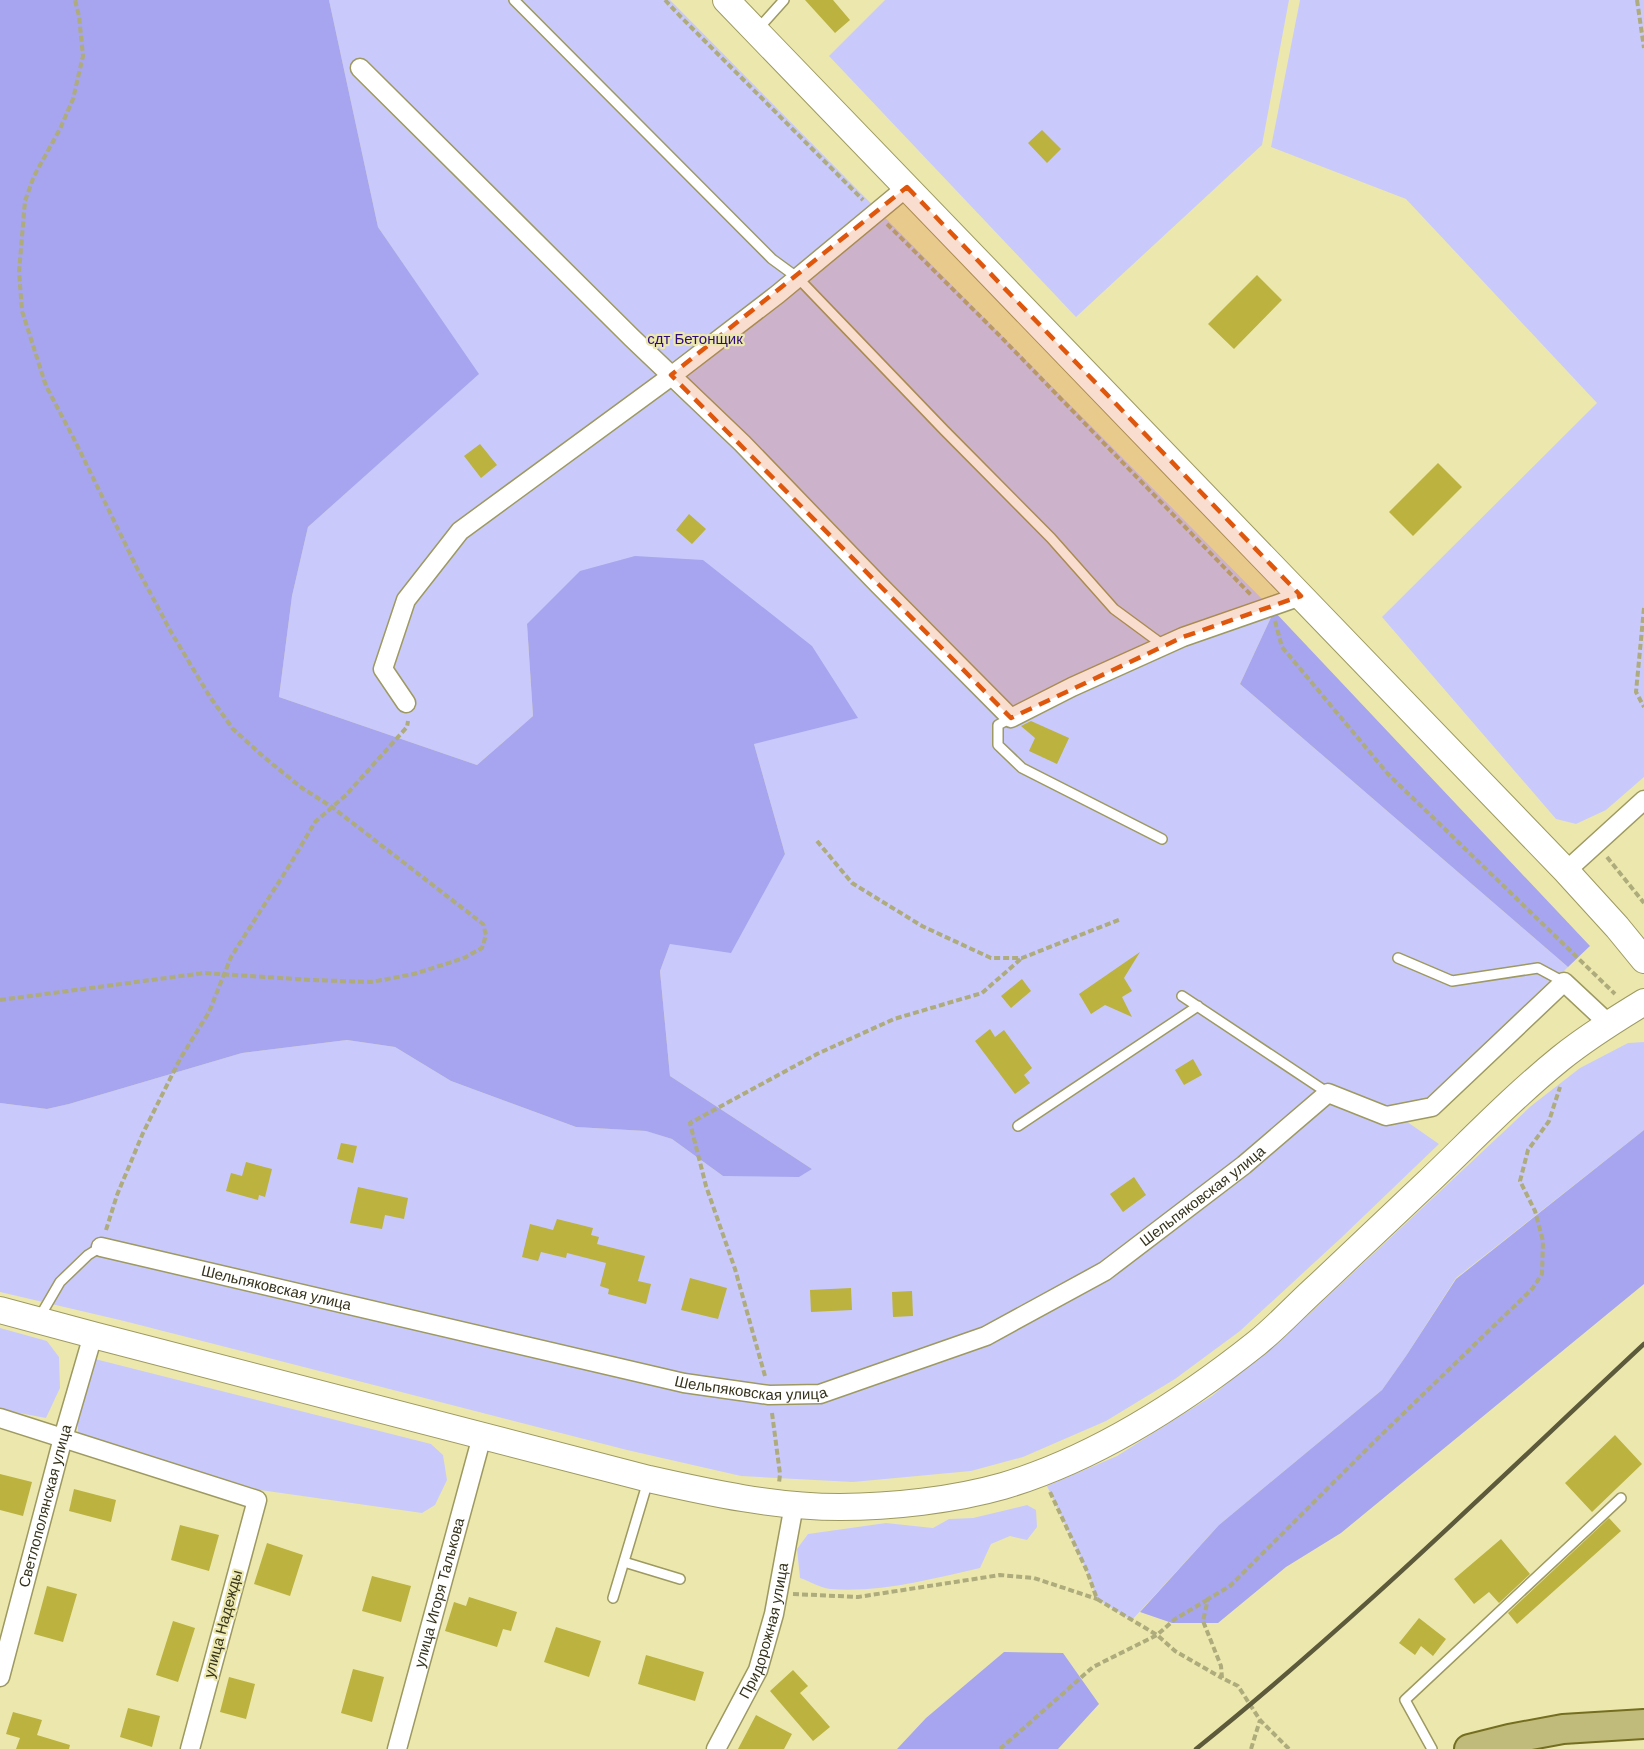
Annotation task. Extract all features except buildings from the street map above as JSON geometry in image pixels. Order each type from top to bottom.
[{"type":"main road","points":[[1469,1749],[1509,1744],[1563,1729],[1644,1724]]},
{"type":"street","points":[[726,0],[1566,871],[1644,960]]},
{"type":"street","points":[[360,68],[742,443],[1011,718],[1072,687],[1183,637],[1301,596]]},
{"type":"street","points":[[406,703],[383,669],[406,600],[459,531],[798,278],[907,187]]},
{"type":"street","points":[[1566,871],[1644,800]]},
{"type":"street","points":[[1328,1093],[1386,1116],[1432,1107],[1564,982],[1609,1024]]},
{"type":"street","points":[[0,1310],[712,1494],[786,1504],[840,1507],[911,1502],[958,1495],[1002,1486],[1080,1456],[1146,1420],[1205,1382],[1260,1341],[1512,1102],[1562,1058],[1638,1006]]},
{"type":"street","name":"Шельпяковская улица","points":[[101,1248],[684,1383],[769,1395],[820,1394],[986,1336],[1105,1271],[1244,1165],[1328,1093]]},
{"type":"street","name":"Светлополянская улица","points":[[0,1677],[63,1438],[93,1335]]},
{"type":"street","points":[[0,1418],[63,1438]]},
{"type":"street","name":"улица Игоря Талькова","points":[[397,1749],[482,1436]]},
{"type":"street","name":"улица Надежды","points":[[63,1438],[257,1500],[190,1749]]},
{"type":"street","name":"Придорожная улица","points":[[716,1749],[758,1670],[774,1614],[786,1504]]},
{"type":"lane","points":[[514,0],[772,259],[798,278],[1051,538],[1114,609],[1164,645]]},
{"type":"lane","points":[[756,31],[784,0]]},
{"type":"lane","points":[[1011,718],[998,725],[998,745],[1022,768],[1162,839]]},
{"type":"lane","points":[[1398,958],[1452,981],[1538,969],[1564,982]]},
{"type":"lane","points":[[1182,996],[1328,1093]]},
{"type":"lane","points":[[1018,1126],[1198,1006]]},
{"type":"lane","points":[[38,1320],[60,1282],[88,1255],[101,1248]]},
{"type":"lane","points":[[613,1599],[649,1479]]},
{"type":"lane","points":[[1432,1749],[1405,1700],[1621,1498]]},
{"type":"lane","points":[[624,1562],[680,1579]]},
{"type":"path","points":[[0,1000],[204,973],[371,982],[414,974],[464,958],[482,948],[486,935],[483,924],[332,807],[302,788],[233,729],[210,697],[141,578],[46,386],[22,311],[20,261],[25,201],[34,176],[60,129],[73,99],[83,56],[75,0]]},
{"type":"path","points":[[665,0],[1008,344],[1275,619],[1282,647],[1388,774],[1638,1006]]},
{"type":"path","points":[[1637,0],[1644,48]]},
{"type":"path","points":[[1644,608],[1636,693],[1644,707]]},
{"type":"path","points":[[101,1248],[117,1195],[143,1133],[180,1059],[209,1012],[231,957],[315,822],[346,795],[407,727],[410,715],[406,703]]},
{"type":"path","points":[[817,842],[852,883],[922,926],[991,958],[1022,958]]},
{"type":"path","points":[[1597,843],[1644,903]]},
{"type":"path","points":[[786,1504],[760,1353],[735,1269],[706,1186],[690,1123],[817,1054],[894,1019],[982,993],[1022,958],[1121,919]]},
{"type":"path","points":[[1000,1749],[1093,1667],[1157,1635],[1175,1619],[1230,1586],[1532,1289],[1542,1274],[1543,1241],[1535,1211],[1520,1181],[1528,1150],[1549,1121],[1560,1091],[1562,1058]]},
{"type":"path","points":[[1040,1473],[1063,1516],[1097,1599]]},
{"type":"path","points":[[777,1593],[858,1597],[1000,1575],[1034,1578],[1097,1599],[1157,1635],[1175,1651],[1238,1686],[1260,1720],[1289,1749]]},
{"type":"path","points":[[1208,1599],[1203,1621],[1221,1666],[1222,1678]]},
{"type":"path","points":[[1251,1749],[1260,1720]]},
{"type":"highlighted area","points":[[907,187],[1301,596],[1183,637],[1011,718],[671,375]]},
{"type":"green space","name":"сдт Бетонщик","points":[[329,0],[670,0],[1274,611],[1240,684],[1568,967],[1444,1091],[1393,1112],[1439,1144],[1240,1331],[1175,1379],[1106,1421],[1023,1457],[971,1471],[853,1482],[741,1476],[627,1450],[124,1321],[0,1292],[0,1103],[47,1109],[242,1053],[347,1040],[395,1047],[451,1081],[576,1127],[647,1131],[672,1139],[723,1176],[812,1169],[670,1076],[660,971],[670,944],[785,854],[754,744],[527,624],[533,716],[477,765],[279,697],[292,596],[308,527],[478,374],[378,227]]},
{"type":"green space","points":[[885,0],[1289,0],[1262,145],[1076,317],[829,56]]},
{"type":"green space","points":[[1300,0],[1644,0],[1644,777],[1606,810],[1576,824],[1556,819],[1382,617],[1597,403],[1406,199],[1271,147]]},
{"type":"green space","points":[[1644,1042],[1644,1130],[1456,1278],[1382,1390],[1219,1525],[1132,1620],[1097,1599],[1087,1571],[1047,1486],[1117,1456],[1212,1396],[1308,1315],[1531,1106],[1580,1068],[1628,1043]]},
{"type":"green space","points":[[0,1328],[47,1341],[59,1357],[60,1388],[46,1418],[0,1408]]},
{"type":"green space","points":[[95,1359],[431,1444],[443,1455],[447,1480],[435,1505],[422,1513],[260,1490],[78,1436],[78,1415]]},
{"type":"green space","points":[[1027,1505],[1036,1510],[1037,1527],[1027,1540],[1010,1536],[991,1544],[980,1568],[906,1584],[868,1589],[830,1589],[800,1578],[797,1549],[808,1534],[886,1523],[933,1528],[949,1519],[973,1518]]},
{"type":"shaded area","points":[[0,0],[329,0],[378,227],[479,374],[308,527],[292,596],[279,697],[477,765],[533,716],[527,624],[580,571],[635,556],[703,560],[812,646],[858,718],[754,744],[785,854],[731,953],[670,944],[660,971],[670,1076],[812,1169],[799,1177],[723,1176],[672,1139],[646,1131],[576,1127],[451,1081],[395,1047],[347,1040],[242,1053],[47,1109],[0,1103]]},
{"type":"shaded area","points":[[1274,611],[1590,946],[1568,967],[1240,684]]},
{"type":"shaded area","points":[[1644,1130],[1644,1284],[1341,1533],[1286,1567],[1218,1623],[1172,1623],[1140,1612],[1219,1525],[1382,1390],[1456,1279]]},
{"type":"shaded area","points":[[1004,1652],[1063,1653],[1099,1704],[1058,1749],[897,1749],[926,1718]]},
{"type":"railway","points":[[1196,1749],[1368,1602],[1644,1344]]}]
